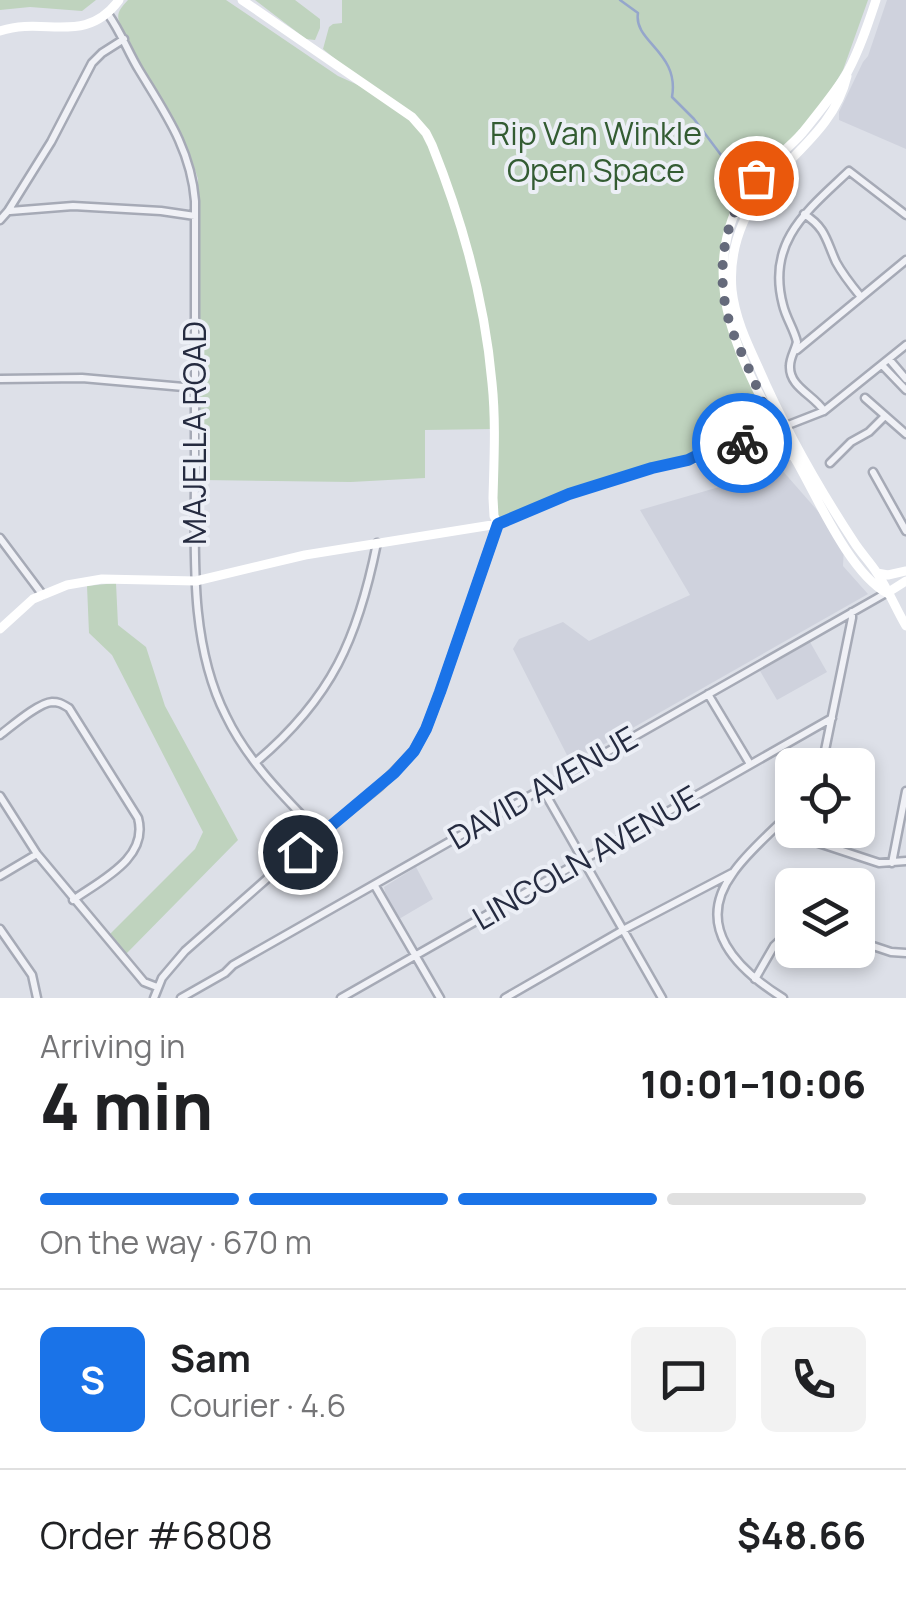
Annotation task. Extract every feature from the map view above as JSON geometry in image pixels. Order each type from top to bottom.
[{"type":"street","points":[[0,30],[22,25],[72,28],[108,14],[119,0]]},
{"type":"street","points":[[154,998],[184,951],[410,758],[440,692],[498,524],[493,498],[492,384],[483,322],[466,247],[432,145],[412,117],[242,0]]},
{"type":"street","points":[[876,0],[837,103],[820,131],[754,199],[741,226],[732,270],[735,310],[742,332],[794,458],[850,556],[877,588],[887,593]]},
{"type":"street","name":"MAJELLA ROAD","points":[[108,14],[181,140],[192,174],[196,581],[200,631],[214,688],[226,717],[256,762],[277,790],[322,834]]},
{"type":"street","points":[[0,220],[52,142],[92,63],[124,39]]},
{"type":"street","points":[[758,437],[767,418],[726,306],[722,284],[726,238],[749,186],[803,131],[847,72]]},
{"type":"street","points":[[824,411],[790,376],[796,335],[782,304],[780,270],[788,237],[804,214],[850,171],[906,215]]},
{"type":"street","points":[[8,211],[73,206],[195,216]]},
{"type":"street","points":[[804,214],[822,228],[838,265],[861,297]]},
{"type":"street","points":[[796,350],[906,260]]},
{"type":"street","points":[[0,629],[24,605],[68,585],[102,578],[196,581],[305,555],[498,524],[569,494],[652,468],[714,455],[824,411],[906,345]]},
{"type":"street","points":[[886,362],[906,379]]},
{"type":"street","points":[[886,362],[906,390]]},
{"type":"street","points":[[0,379],[82,378],[195,388]]},
{"type":"street","points":[[865,398],[906,434]]},
{"type":"street","points":[[764,404],[877,573],[906,626]]},
{"type":"street","points":[[830,463],[885,416]]},
{"type":"street","points":[[738,445],[770,447],[794,458]]},
{"type":"street","points":[[872,472],[903,518],[906,531]]},
{"type":"street","points":[[0,538],[42,594]]},
{"type":"street","points":[[256,762],[296,725],[339,665],[359,618],[377,542]]},
{"type":"street","points":[[877,573],[888,575],[906,570]]},
{"type":"street","name":"DAVID AVENUE","points":[[181,998],[906,581]]},
{"type":"street","points":[[826,748],[852,612]]},
{"type":"street","points":[[708,694],[750,764]]},
{"type":"street","points":[[0,735],[44,705],[63,704],[138,818],[139,840],[130,856],[74,900]]},
{"type":"street","name":"LINCOLN AVENUE","points":[[341,998],[832,718]]},
{"type":"street","points":[[542,788],[662,998]]},
{"type":"street","points":[[892,862],[906,791]]},
{"type":"street","points":[[0,796],[37,854],[74,900],[144,982],[157,988]]},
{"type":"street","points":[[775,830],[732,873],[722,892],[717,916],[727,949],[755,979],[783,998]]},
{"type":"street","points":[[836,848],[880,862],[906,861]]},
{"type":"street","points":[[0,876],[37,854]]},
{"type":"street","points":[[505,998],[622,930],[732,873]]},
{"type":"street","points":[[375,886],[440,998]]},
{"type":"street","points":[[0,929],[32,975],[36,998]]},
{"type":"street","points":[[755,979],[775,945]]},
{"type":"street","points":[[875,946],[902,953],[906,965]]},
{"type":"shaded area","points":[[887,0],[906,0],[906,149],[839,120],[839,112],[868,56]]},
{"type":"shaded area","points":[[781,469],[838,534],[844,546],[843,566],[868,594],[571,763],[513,649],[519,639],[563,622],[589,641],[690,595],[640,510]]},
{"type":"shaded area","points":[[810,642],[827,672],[777,700],[760,671]]},
{"type":"shaded area","points":[[416,867],[433,899],[399,919],[384,887]]},
{"type":"green space","points":[[0,0],[96,0],[82,11],[30,7],[0,10]]},
{"type":"green space","name":"Rip Van Winkle Open Space","points":[[128,0],[226,0],[338,76],[378,94],[323,49],[329,27],[342,23],[342,0],[868,0],[833,87],[819,109],[756,178],[734,217],[722,290],[764,404],[762,433],[498,524],[493,429],[425,430],[425,478],[351,482],[203,480],[198,179],[184,143],[120,24],[119,12]]},
{"type":"green space","points":[[255,0],[295,0],[320,19],[315,40],[306,39]]},
{"type":"green space","points":[[116,583],[118,625],[146,647],[165,706],[238,840],[126,954],[109,935],[195,849],[203,832],[112,655],[89,633],[87,586]]},
{"type":"waterway","points":[[620,0],[638,13],[642,32],[669,69],[672,97],[724,159],[737,161],[743,176]]},
{"type":"way so far","points":[[742,443],[760,435],[767,418],[732,329],[722,284],[728,230],[756,178]]},
{"type":"route","points":[[300,852],[394,773],[414,751],[440,692],[498,524],[569,494],[688,460],[704,450],[742,443]]}]
